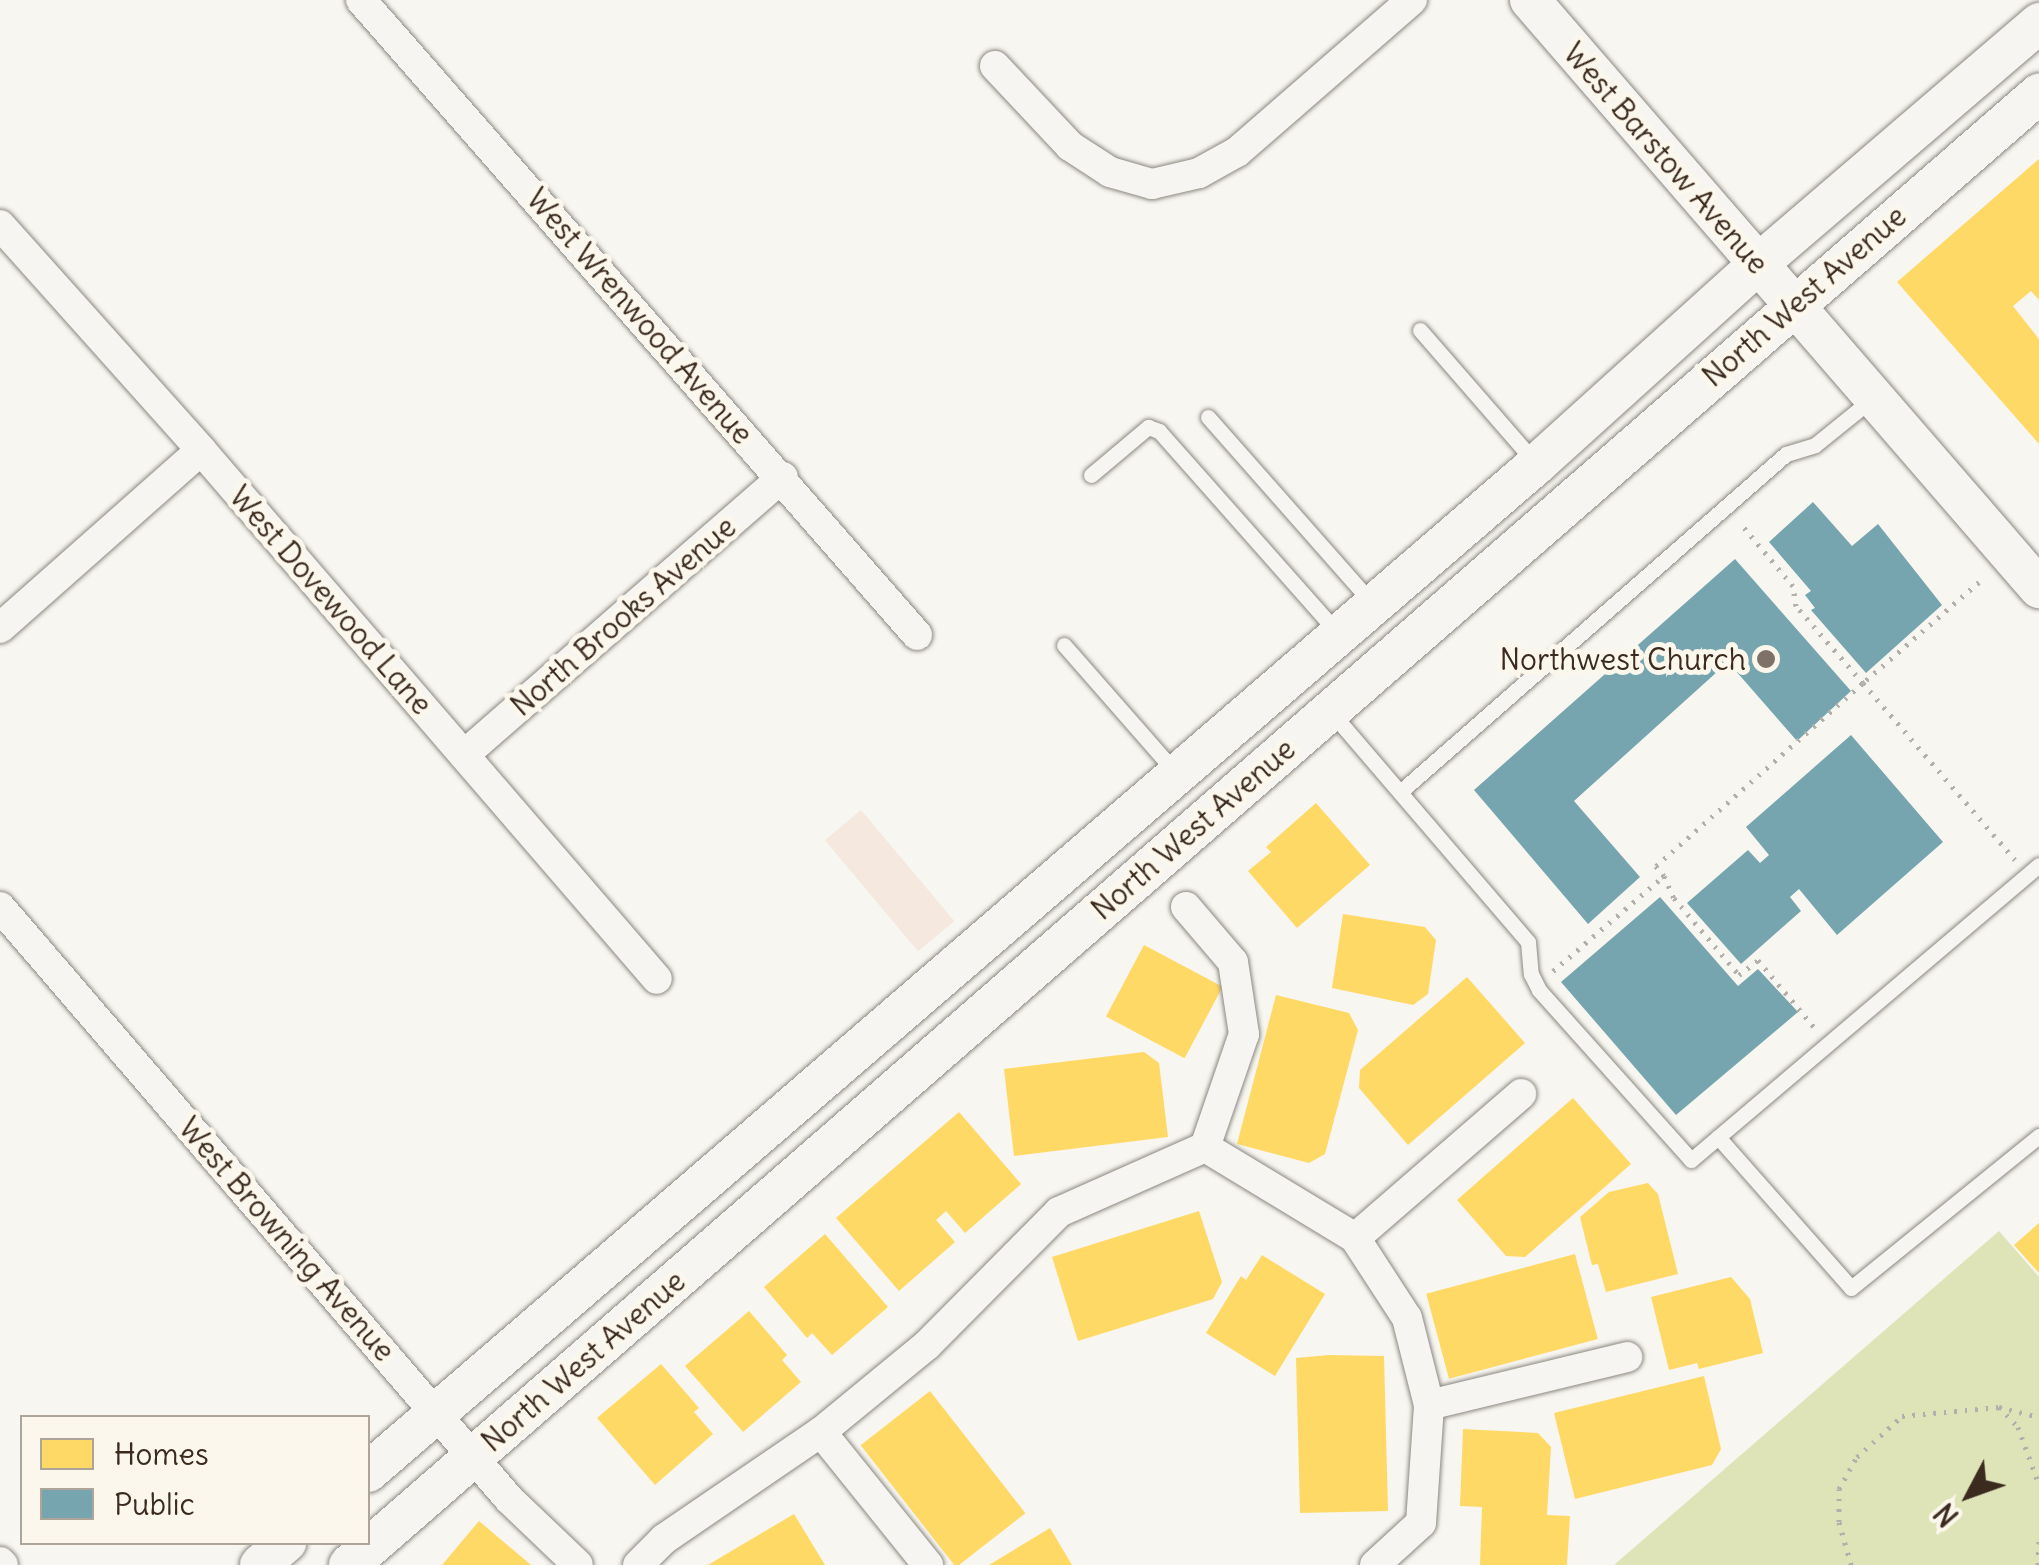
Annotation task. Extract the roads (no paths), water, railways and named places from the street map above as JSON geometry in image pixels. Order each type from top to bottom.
[{"type":"main road","name":"West Barstow Avenue","points":[[1530,0],[2039,588]]},
{"type":"main road","name":"North West Avenue","points":[[370,1470],[1537,464],[1757,264],[2039,24]]},
{"type":"main road","name":"North West Avenue","points":[[349,1565],[1792,305],[2039,94]]},
{"type":"main road","points":[[260,1565],[283,1545]]},
{"type":"street","name":"West Wrenwood Avenue","points":[[361,0],[918,635]]},
{"type":"street","points":[[995,66],[1070,146],[1110,172],[1152,184],[1199,173],[1237,152],[1412,0]]},
{"type":"street","name":"West Dovewood Lane","points":[[0,225],[201,450],[657,979]]},
{"type":"street","points":[[0,628],[201,450]]},
{"type":"street","name":"North Brooks Avenue","points":[[464,755],[782,478]]},
{"type":"street","points":[[638,1565],[664,1539],[821,1432],[927,1345],[1059,1212],[1205,1147],[1244,1034],[1233,962],[1186,907]]},
{"type":"street","name":"West Browning Avenue","points":[[0,908],[509,1499],[578,1565]]},
{"type":"street","points":[[1356,1238],[1521,1094]]},
{"type":"street","points":[[1205,1147],[1356,1238],[1406,1318],[1429,1405],[1421,1523],[1375,1565]]},
{"type":"street","points":[[1429,1405],[1626,1357]]},
{"type":"street","points":[[821,1432],[928,1565]]},
{"type":"lane","points":[[1420,330],[1537,464]]},
{"type":"lane","points":[[1400,792],[1786,454],[1814,444],[1873,398]]},
{"type":"lane","points":[[1208,417],[1372,603]]},
{"type":"lane","points":[[1091,475],[1148,427],[1159,432],[1338,633]]},
{"type":"lane","points":[[1064,645],[1177,774]]},
{"type":"lane","points":[[1328,709],[1528,942],[1537,985],[1686,1158],[1692,1160],[2033,870]]},
{"type":"lane","points":[[1718,1137],[1850,1288],[2039,1136]]},
{"type":"place","name":"Northwest Church","points":[[1766,659]]}]
